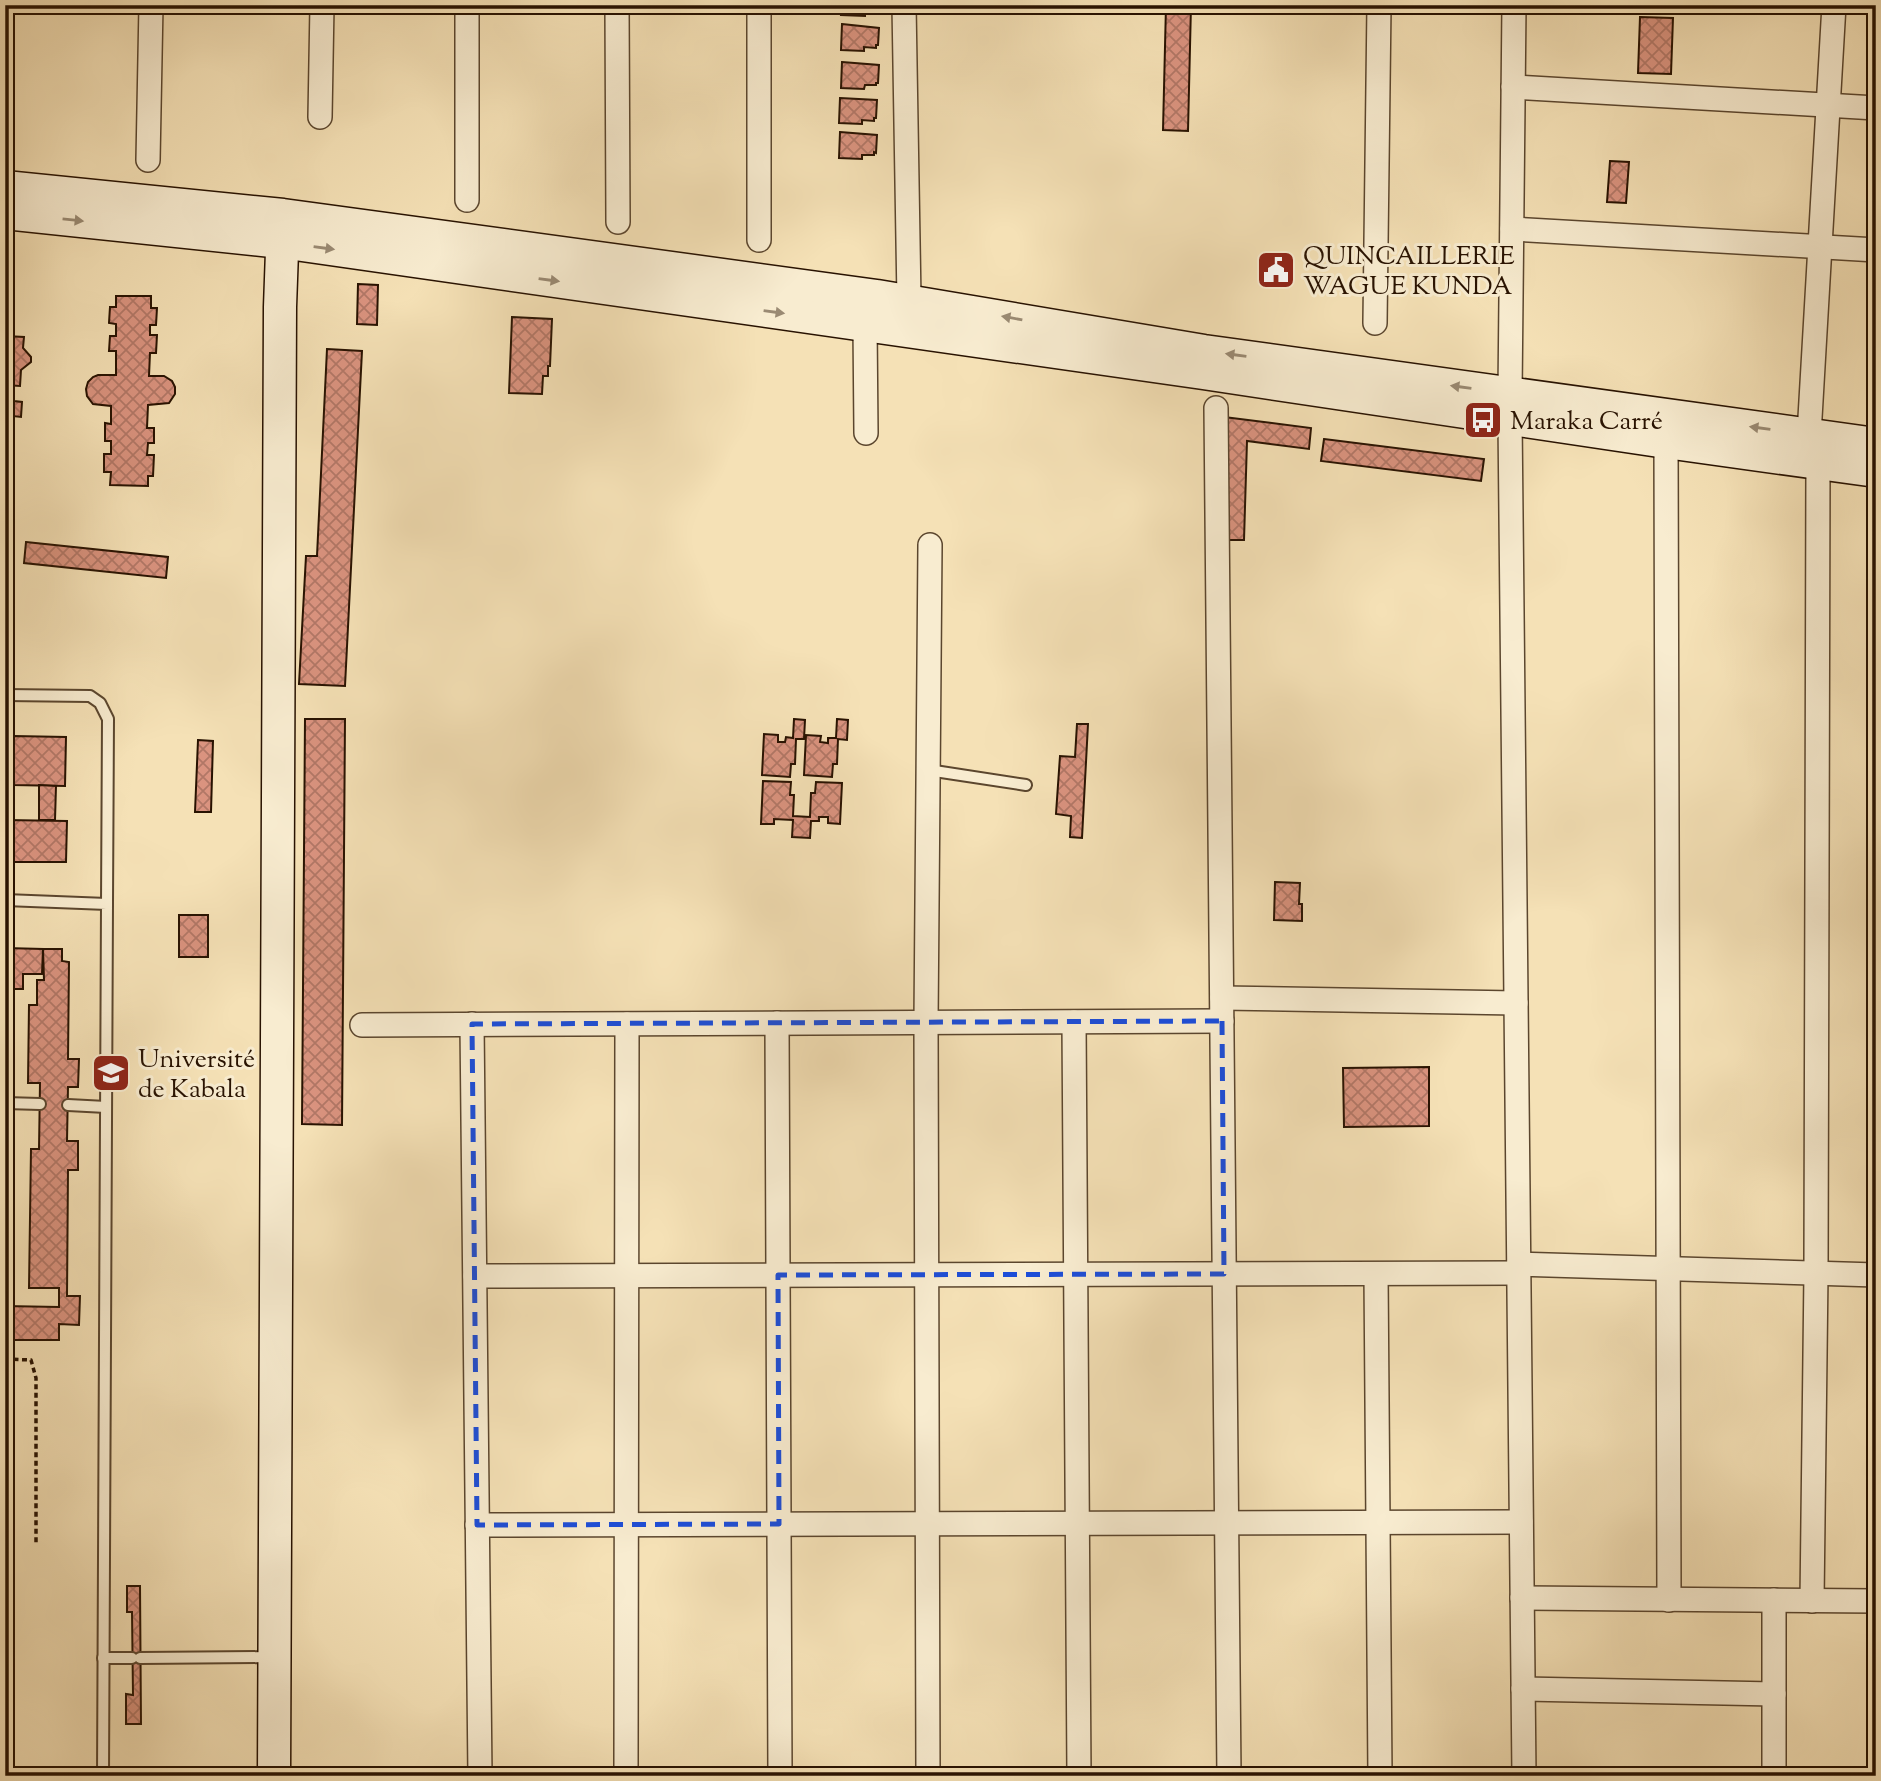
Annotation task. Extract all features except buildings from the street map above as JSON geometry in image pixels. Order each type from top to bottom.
[{"type":"main road","points":[[5,187],[282,228],[865,325],[1510,406],[1813,449],[1876,471]]},
{"type":"main road","points":[[5,214],[282,228],[909,300],[1510,406],[1666,442],[1813,449],[1876,444]]},
{"type":"main road","points":[[274,1776],[282,228]]},
{"type":"street","points":[[148,160],[151,5]]},
{"type":"street","points":[[320,117],[322,5]]},
{"type":"street","points":[[467,5],[467,200]]},
{"type":"street","points":[[617,5],[618,222]]},
{"type":"street","points":[[759,5],[759,240]]},
{"type":"street","points":[[904,5],[909,300]]},
{"type":"street","points":[[1375,323],[1379,5]]},
{"type":"street","points":[[1514,5],[1510,406],[1524,1776]]},
{"type":"street","points":[[1812,1601],[1816,1273],[1813,449],[1820,247],[1834,5]]},
{"type":"street","points":[[1513,87],[1876,108]]},
{"type":"street","points":[[1512,229],[1876,250]]},
{"type":"street","points":[[865,325],[866,433]]},
{"type":"street","points":[[1216,408],[1229,1776]]},
{"type":"street","points":[[1666,442],[1669,1600]]},
{"type":"street","points":[[928,1776],[926,1023],[930,545]]},
{"type":"street","points":[[362,1025],[1074,1022],[1222,1010],[1516,1003]]},
{"type":"street","points":[[1074,1022],[1079,1776]]},
{"type":"street","points":[[777,1023],[780,1776]]},
{"type":"street","points":[[472,1024],[480,1776]]},
{"type":"street","points":[[626,1776],[627,1024]]},
{"type":"street","points":[[475,1276],[1376,1274],[1669,1268],[1876,1275]]},
{"type":"street","points":[[1376,1274],[1380,1776]]},
{"type":"street","points":[[477,1525],[1521,1522]]},
{"type":"street","points":[[1522,1598],[1876,1601]]},
{"type":"street","points":[[1774,1601],[1774,1776]]},
{"type":"street","points":[[1523,1689],[1774,1694]]},
{"type":"lane","points":[[5,695],[90,696],[100,703],[108,719],[103,1776]]},
{"type":"lane","points":[[928,770],[1026,785]]},
{"type":"lane","points":[[5,900],[107,904]]},
{"type":"lane","points":[[5,1102],[40,1104]]},
{"type":"lane","points":[[68,1105],[106,1107]]},
{"type":"lane","points":[[103,1658],[274,1657]]},
{"type":"path","points":[[5,1359],[31,1360],[36,1378],[36,1543]]},
{"type":"path","points":[[36,1768],[36,1776]]},
{"type":"highlighted area","points":[[1222,1021],[1224,1274],[778,1275],[779,1524],[477,1525],[472,1024]]},
{"type":"place","name":"QUINCAILLERIE WAGUE KUNDA","points":[[1276,270]]},
{"type":"place","name":"Maraka Carré","points":[[1483,420]]},
{"type":"place","name":"Université de Kabala","points":[[111,1073]]}]
